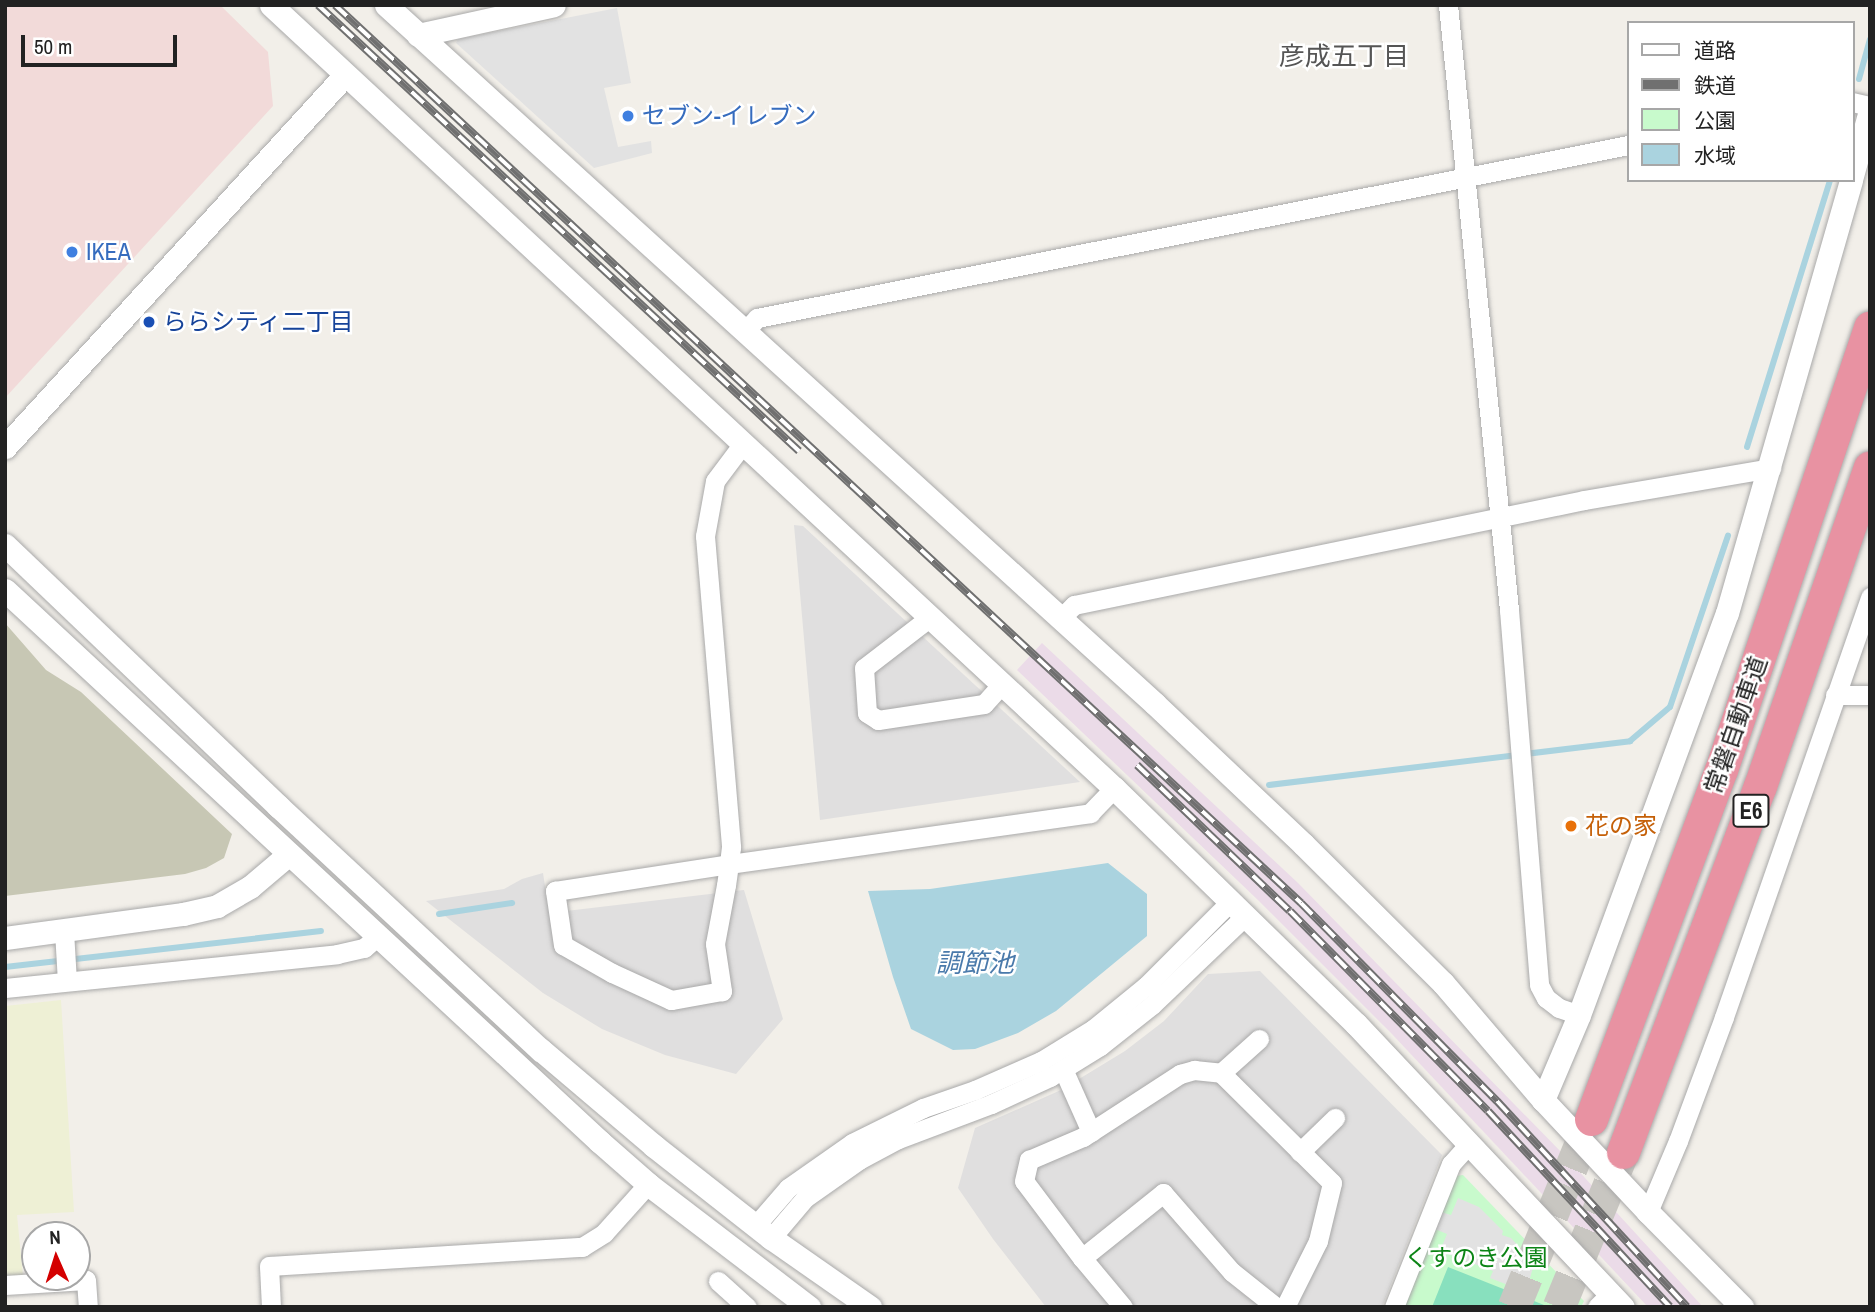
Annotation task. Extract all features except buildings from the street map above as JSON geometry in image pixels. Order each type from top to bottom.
[{"type":"highway","name":"常磐自動車道","points":[[1591,1119],[1721,769],[1870,327]]},
{"type":"highway","name":"常磐自動車道","points":[[1623,1153],[1751,811],[1870,467]]},
{"type":"street","points":[[271,5],[1114,788],[1356,1024],[1470,1143],[1610,1302]]},
{"type":"street","points":[[386,5],[1060,619],[1322,862],[1443,984],[1543,1100],[1742,1307]]},
{"type":"street","points":[[418,35],[554,5]]},
{"type":"street","points":[[1448,5],[1520,736],[1539,985],[1552,1003],[1579,1015]]},
{"type":"street","points":[[5,447],[345,75]]},
{"type":"street","points":[[1854,170],[1870,108]]},
{"type":"street","points":[[745,331],[757,318],[1626,145]]},
{"type":"street","points":[[1543,1100],[1579,1015],[1727,613],[1771,468],[1851,182]]},
{"type":"street","points":[[742,445],[715,481],[705,536],[731,847],[729,863],[715,944],[722,991],[671,1000],[612,974],[563,945],[555,891],[729,863],[1090,813],[1114,788]]},
{"type":"street","points":[[1060,619],[1074,605],[1584,500],[1771,468]]},
{"type":"street","points":[[5,545],[278,806],[541,1051],[654,1146],[764,1231],[870,1307]]},
{"type":"street","points":[[5,590],[648,1184],[809,1307]]},
{"type":"street","points":[[1648,1212],[1724,1017],[1870,597]]},
{"type":"street","points":[[929,618],[864,668],[867,713],[878,720],[984,704],[1002,685]]},
{"type":"street","points":[[1835,695],[1870,695]]},
{"type":"street","points":[[5,938],[64,940],[217,906],[250,887],[289,854]]},
{"type":"street","points":[[764,1231],[788,1188],[852,1143],[923,1108],[975,1090],[1041,1061],[1093,1029],[1237,909]]},
{"type":"street","points":[[764,1231],[859,1160],[898,1139],[991,1104],[1063,1069],[1100,1046],[1152,1005],[1237,909]]},
{"type":"street","points":[[5,988],[337,954],[365,948],[378,936]]},
{"type":"street","points":[[64,940],[67,981]]},
{"type":"street","points":[[1221,1073],[1259,1039]]},
{"type":"street","points":[[1063,1069],[1091,1132]]},
{"type":"street","points":[[1123,1307],[1024,1181],[1029,1160],[1091,1132],[1180,1074],[1194,1070],[1221,1073],[1332,1183],[1318,1241],[1286,1307]]},
{"type":"street","points":[[1300,1152],[1335,1118]]},
{"type":"street","points":[[1394,1307],[1451,1164],[1470,1143]]},
{"type":"street","points":[[271,1307],[269,1266],[582,1247],[604,1233],[648,1184]]},
{"type":"street","points":[[1082,1258],[1163,1193],[1231,1272],[1276,1307]]},
{"type":"street","points":[[818,1270],[847,1307]]},
{"type":"street","points":[[5,1286],[86,1280],[88,1307]]},
{"type":"street","points":[[718,1281],[747,1307]]},
{"type":"shaded area","name":"IKEA","points":[[5,5],[220,5],[268,52],[273,106],[5,398]]},
{"type":"shaded area","points":[[617,8],[631,83],[604,88],[618,147],[651,141],[652,153],[594,168],[456,43],[458,39]]},
{"type":"shaded area","points":[[794,525],[803,526],[1080,782],[820,820]]},
{"type":"shaded area","points":[[5,623],[46,670],[81,692],[232,834],[224,858],[206,868],[185,874],[5,896]]},
{"type":"shaded area","points":[[1042,643],[1298,883],[1564,1155],[1703,1307],[1648,1307],[1391,1033],[1259,901],[1017,670]]},
{"type":"shaded area","points":[[543,873],[549,913],[744,890],[783,1019],[736,1074],[665,1055],[602,1029],[543,993],[426,901],[504,889],[522,879]]},
{"type":"shaded area","points":[[1260,971],[1442,1155],[1382,1307],[1046,1307],[993,1239],[958,1188],[975,1128],[1061,1090],[1125,1051],[1164,1021],[1208,974]]},
{"type":"shaded area","points":[[61,1000],[74,1212],[17,1215],[21,1276],[5,1277],[5,1006]]},
{"type":"shaded area","points":[[1458,1198],[1479,1207],[1503,1231],[1502,1235],[1511,1238],[1522,1250],[1519,1259],[1534,1264],[1526,1292],[1490,1278],[1493,1271],[1440,1251],[1447,1234],[1435,1229],[1441,1212],[1451,1215]]},
{"type":"green space","name":"くすのき公園","points":[[1463,1175],[1584,1301],[1581,1307],[1404,1307],[1455,1176]]},
{"type":"green space","points":[[1448,1267],[1549,1307],[1432,1307]]},
{"type":"water","name":"調節池","points":[[1108,863],[1147,894],[1147,936],[1056,1011],[1018,1033],[975,1049],[953,1050],[911,1029],[868,891],[930,889]]},
{"type":"waterway","points":[[1859,79],[1870,39]]},
{"type":"waterway","points":[[1747,447],[1829,182]]},
{"type":"waterway","points":[[1269,785],[1630,741],[1670,707],[1728,536]]},
{"type":"waterway","points":[[439,914],[512,903]]},
{"type":"waterway","points":[[5,967],[321,931]]},
{"type":"tunnel","points":[[1514,1307],[1591,1119]]},
{"type":"tunnel","points":[[1559,1307],[1623,1152]]},
{"type":"railway","points":[[318,5],[799,451]]},
{"type":"railway","points":[[335,5],[1301,903],[1497,1101],[1687,1307]]},
{"type":"railway","points":[[1137,765],[1290,911],[1488,1111],[1670,1307]]},
{"type":"place","name":"セブン-イレブン","points":[[628,116]]},
{"type":"place","name":"IKEA","points":[[72,252]]},
{"type":"place","name":"ららシティ二丁目","points":[[149,322]]},
{"type":"place","name":"花の家","points":[[1571,826]]},
{"type":"district","name":"彦成五丁目","points":[[1344,56]]}]
